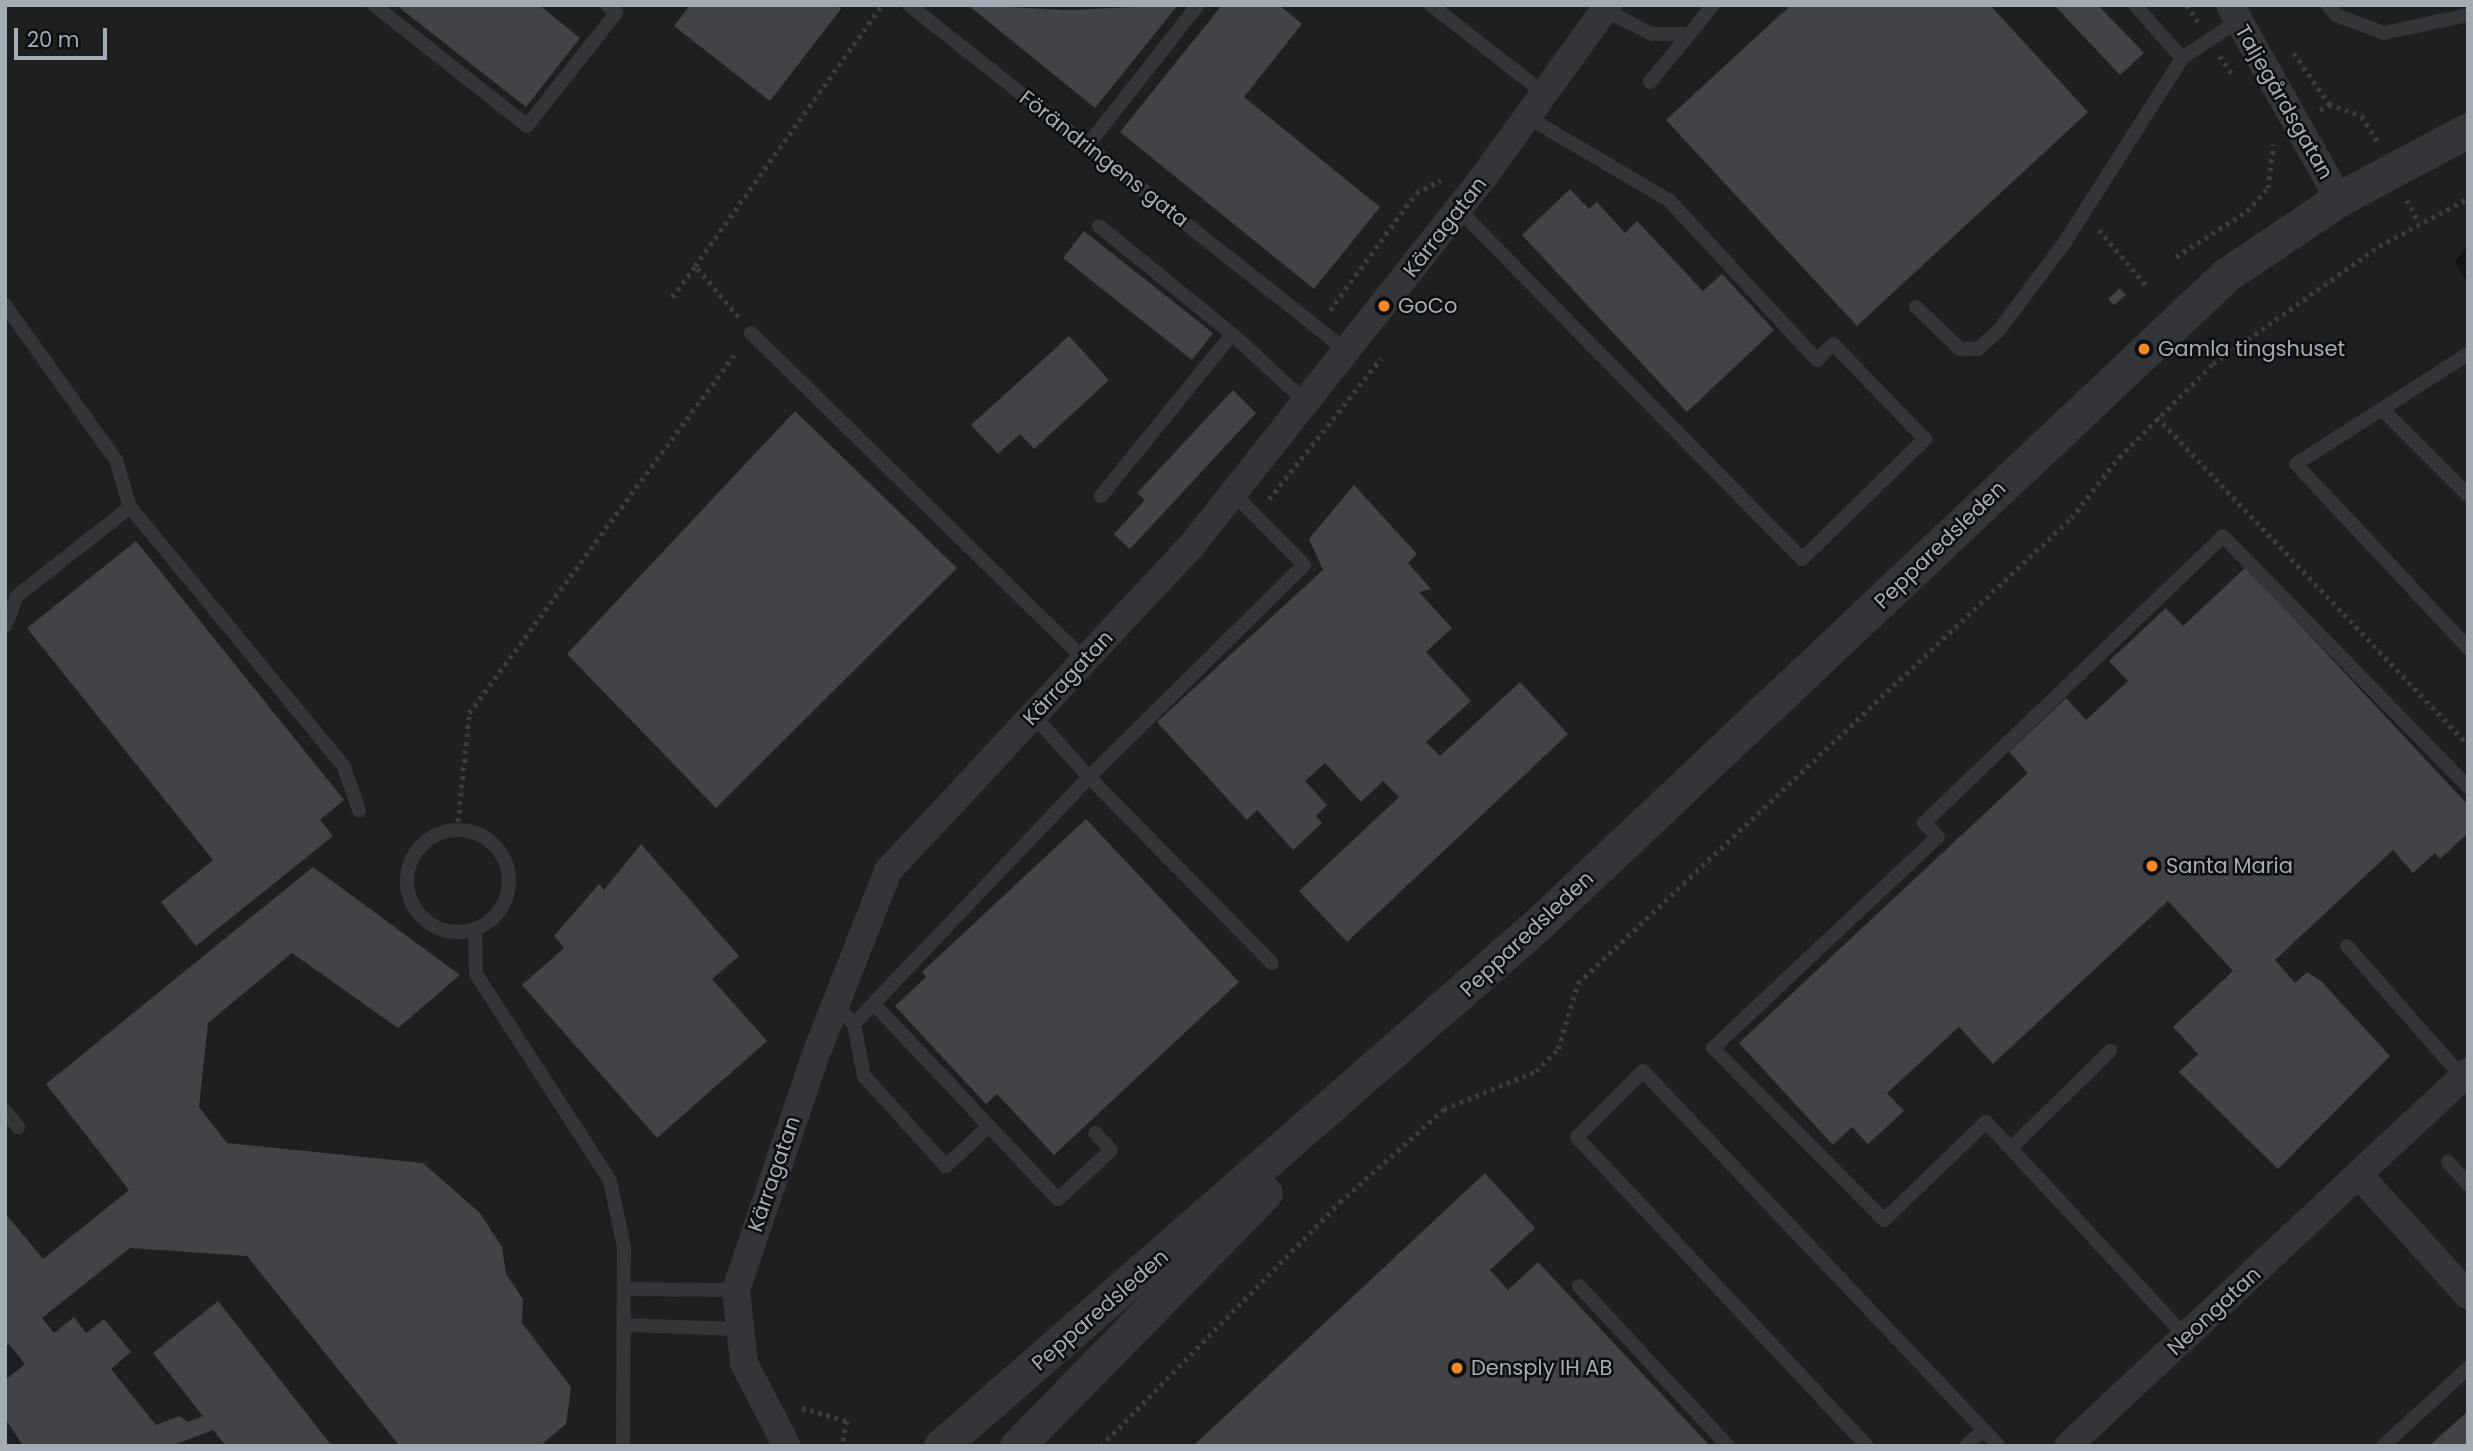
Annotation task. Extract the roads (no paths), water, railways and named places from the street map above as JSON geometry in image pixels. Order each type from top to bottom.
[{"type":"street","name":"Kärragatan","points":[[789,1442],[758,1399],[737,1329],[736,1290],[845,1014],[888,871],[1034,716],[1234,494],[1529,118],[1607,8]]},
{"type":"street","name":"Taljegårdsgatan","points":[[2234,13],[2339,199]]},
{"type":"street","name":"Pepparedsleden","points":[[1017,1446],[1447,1007],[2162,332],[2226,275],[2339,199],[2468,130]]},
{"type":"street","name":"Pepparedsleden","points":[[941,1446],[1447,1007]]},
{"type":"street","name":"Neongatan","points":[[2073,1444],[2465,1075]]},
{"type":"street","points":[[2359,1175],[2468,1295]]},
{"type":"lane","points":[[374,5],[527,126],[617,13],[607,5]]},
{"type":"lane","name":"Förändringens gata","points":[[909,5],[1347,351]]},
{"type":"lane","points":[[1087,146],[1198,5]]},
{"type":"lane","points":[[1431,5],[1545,94]]},
{"type":"lane","points":[[1650,82],[1713,5]]},
{"type":"lane","points":[[2135,5],[2182,58]]},
{"type":"lane","points":[[2328,5],[2336,15],[2385,33],[2468,15]]},
{"type":"lane","points":[[1607,8],[1652,34],[1688,34]]},
{"type":"lane","points":[[1916,307],[1960,349],[1978,349],[2000,329],[2084,212],[2182,58],[2234,13]]},
{"type":"lane","points":[[1458,209],[1802,559],[1925,439],[1833,344],[1816,360],[1670,201],[1529,118]]},
{"type":"lane","points":[[1100,226],[1232,334],[1307,403]]},
{"type":"lane","points":[[5,305],[116,460],[130,507],[344,767],[359,810]]},
{"type":"lane","points":[[751,333],[1085,660]]},
{"type":"lane","points":[[1101,496],[1232,334]]},
{"type":"lane","points":[[2468,354],[2296,464],[2468,648]]},
{"type":"lane","points":[[2382,409],[2468,495]]},
{"type":"lane","points":[[989,1126],[946,1166],[864,1076],[845,1014],[874,1004],[1089,777],[1304,565],[1234,494]]},
{"type":"lane","points":[[5,626],[17,596],[130,507]]},
{"type":"lane","points":[[2186,1337],[1986,1122],[1884,1220],[1713,1048],[1938,837],[1924,823],[2223,536],[2468,787]]},
{"type":"lane","points":[[1034,716],[1089,777],[1272,963]]},
{"type":"lane","points":[[475,930],[436,927],[422,917],[407,887],[414,854],[440,833],[457,830],[489,840],[507,867],[505,900],[475,930],[477,974],[610,1180],[624,1247],[623,1446]]},
{"type":"lane","points":[[2347,946],[2465,1075]]},
{"type":"lane","points":[[874,1004],[1058,1199],[1111,1150],[1095,1133]]},
{"type":"lane","points":[[2011,1148],[2110,1051]]},
{"type":"lane","points":[[1867,1446],[1577,1137],[1643,1071],[1999,1446]]},
{"type":"lane","points":[[5,1111],[18,1127]]},
{"type":"lane","points":[[2448,1162],[2468,1184]]},
{"type":"lane","points":[[1579,1286],[1728,1446]]},
{"type":"lane","points":[[624,1289],[736,1290]]},
{"type":"lane","points":[[624,1325],[737,1329]]},
{"type":"lane","points":[[2383,1446],[2468,1368]]},
{"type":"lane","points":[[1966,1446],[1984,1430]]},
{"type":"place","name":"GoCo","points":[[1384,306]]},
{"type":"place","name":"Gamla tingshuset","points":[[2144,349]]},
{"type":"place","name":"Santa Maria","points":[[2152,866]]},
{"type":"place","name":"Densply IH AB","points":[[1457,1368]]}]
